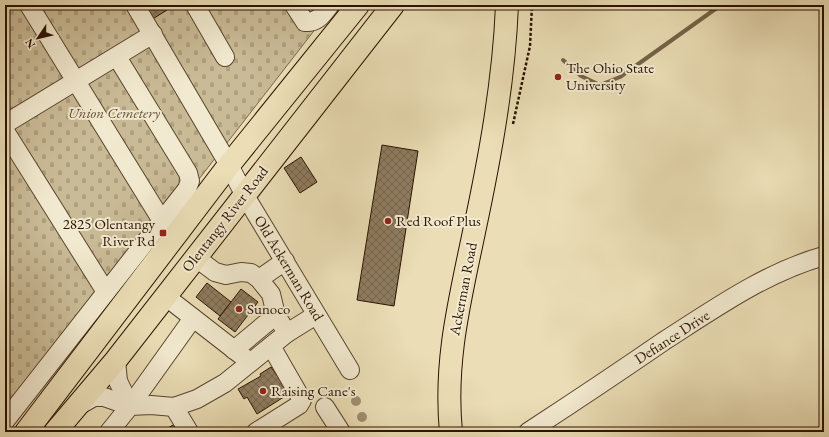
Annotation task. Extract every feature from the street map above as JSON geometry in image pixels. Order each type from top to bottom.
[{"type":"main road","name":"Olentangy River Road","points":[[26,432],[230,165],[358,5]]},
{"type":"main road","name":"Olentangy River Road","points":[[55,432],[116,360],[164,296],[393,5]]},
{"type":"main road","points":[[496,5],[506,42]]},
{"type":"main road","name":"Ackerman Road","points":[[451,432],[450,361],[456,314],[474,231],[496,116],[506,42],[507,5]]},
{"type":"street","points":[[29,5],[162,221]]},
{"type":"street","name":"Old Ackerman Road","points":[[135,5],[230,165],[244,194],[350,370]]},
{"type":"street","points":[[195,5],[225,57]]},
{"type":"street","points":[[294,5],[305,22],[312,22],[318,19],[330,5]]},
{"type":"street","points":[[5,124],[153,34]]},
{"type":"street","points":[[7,410],[106,292],[187,189],[190,181],[188,173],[117,57]]},
{"type":"street","points":[[5,131],[106,292]]},
{"type":"street","name":"Defiance Drive","points":[[528,432],[687,326],[756,284],[788,268],[824,256]]},
{"type":"street","points":[[195,257],[215,272],[226,276],[241,272],[251,273],[271,294],[276,315],[287,333]]},
{"type":"street","points":[[259,280],[285,261]]},
{"type":"street","points":[[164,296],[250,362]]},
{"type":"street","points":[[234,350],[276,315]]},
{"type":"street","points":[[74,408],[94,397],[104,396],[130,406],[151,405],[174,407],[197,399],[214,390],[287,333],[316,315]]},
{"type":"street","points":[[117,428],[130,406],[193,318]]},
{"type":"street","points":[[249,432],[289,407],[292,399],[290,388],[268,348]]},
{"type":"street","points":[[256,432],[299,405],[302,400],[268,348]]},
{"type":"street","points":[[116,360],[118,381],[130,406]]},
{"type":"street","points":[[174,407],[189,432]]},
{"type":"street","points":[[325,407],[341,432]]},
{"type":"green space","name":"Union Cemetery","points":[[5,5],[334,5],[5,429]]},
{"type":"building","points":[[141,5],[164,5],[167,10],[151,20]]},
{"type":"building","name":"Red Roof Plus","points":[[382,145],[418,151],[394,306],[357,300]]},
{"type":"building","points":[[301,157],[317,182],[300,193],[284,168]]},
{"type":"building","name":"Sunoco","points":[[207,283],[231,302],[220,316],[196,297]]},
{"type":"building","name":"Sunoco","points":[[241,289],[258,302],[235,332],[218,319]]},
{"type":"building","name":"Raising Cane's","points":[[271,367],[287,390],[285,392],[287,395],[257,414],[247,397],[244,399],[238,389],[261,376],[260,374]]},
{"type":"building","points":[[180,421],[187,432],[161,432]]},
{"type":"waterway","points":[[563,60],[581,76],[600,85],[620,77],[721,5]]},
{"type":"place","name":"The Ohio State University","points":[[558,77]]},
{"type":"place","name":"Red Roof Plus","points":[[388,221]]},
{"type":"place","name":"2825 Olentangy River Rd","points":[[163,233]]},
{"type":"place","name":"Sunoco","points":[[239,309]]},
{"type":"place","name":"Raising Cane's","points":[[263,391]]}]
